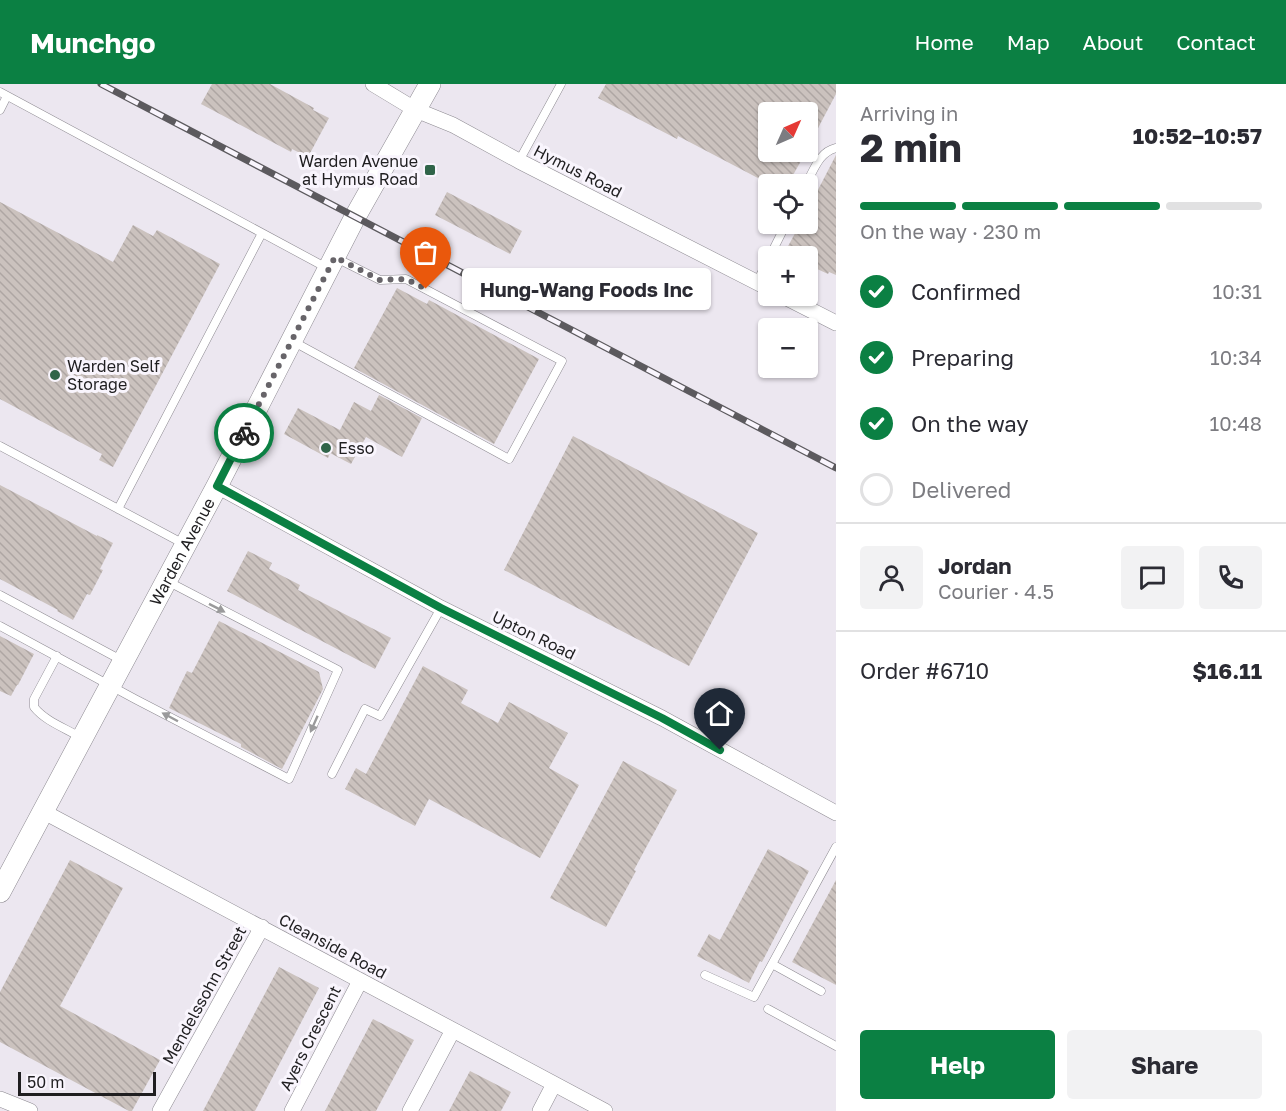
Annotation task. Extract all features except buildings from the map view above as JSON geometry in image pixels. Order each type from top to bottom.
[{"type":"main road","name":"Warden Avenue","points":[[0,892],[217,486],[355,217],[430,84]]},
{"type":"street","name":"Hymus Road","points":[[373,84],[416,110],[446,122],[758,282]]},
{"type":"street","points":[[803,306],[836,323]]},
{"type":"street","name":"Upton Road","points":[[217,486],[441,608],[662,718],[836,813]]},
{"type":"street","name":"Cleanside Road","points":[[44,812],[605,1111]]},
{"type":"street","name":"Mendelssohn Street","points":[[160,1111],[262,927]]},
{"type":"street","name":"Ayers Crescent","points":[[292,1111],[360,981]]},
{"type":"street","points":[[410,1111],[453,1030]]},
{"type":"street","points":[[540,1111],[554,1084]]},
{"type":"street","points":[[0,1099],[30,1111]]},
{"type":"lane","points":[[519,161],[561,84]]},
{"type":"lane","points":[[0,110],[4,94],[262,233],[332,263],[380,280],[406,279],[562,361],[509,459],[292,341]]},
{"type":"lane","points":[[811,174],[826,151],[836,148]]},
{"type":"lane","points":[[118,509],[262,233]]},
{"type":"lane","points":[[0,446],[186,544]]},
{"type":"lane","points":[[0,626],[289,780],[338,670],[166,580]]},
{"type":"lane","points":[[0,595],[124,662]]},
{"type":"lane","points":[[332,774],[365,709],[380,716],[441,608]]},
{"type":"lane","points":[[57,656],[34,699],[34,707],[52,721],[83,738]]},
{"type":"lane","points":[[705,975],[754,998],[836,847]]},
{"type":"lane","points":[[772,964],[821,991]]},
{"type":"lane","points":[[768,1009],[836,1046]]},
{"type":"railway","points":[[101,84],[836,468]]},
{"type":"way so far","points":[[244,433],[335,257],[380,280],[406,279],[426,289]]},
{"type":"place","name":"Warden Avenue at Hymus Road","points":[[430,170]]},
{"type":"place","name":"Hung-Wang Foods Inc","points":[[426,289]]},
{"type":"place","name":"Warden Self Storage","points":[[55,375]]},
{"type":"place","name":"Esso","points":[[326,448]]},
{"type":"route","points":[[244,433],[217,486],[441,608],[662,718],[720,750]]}]
